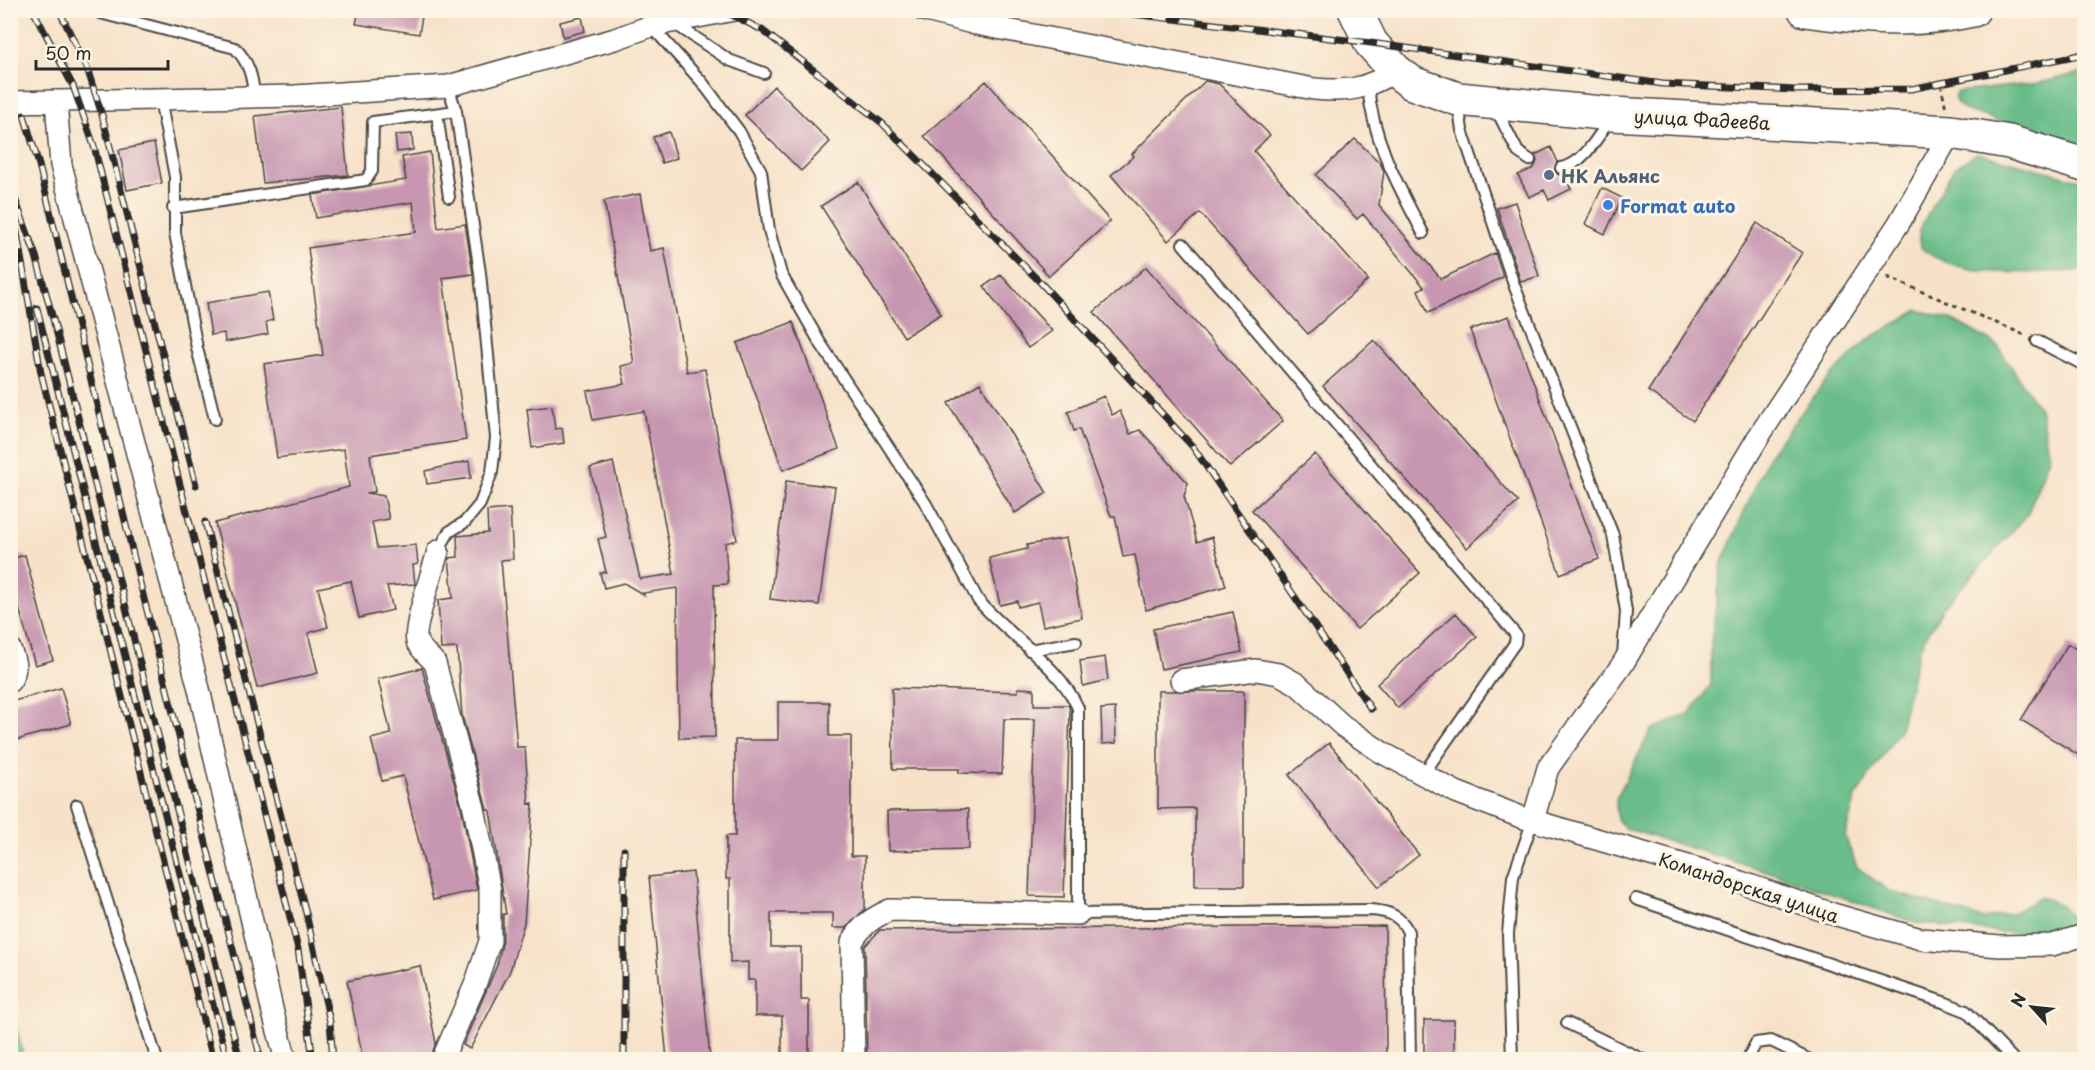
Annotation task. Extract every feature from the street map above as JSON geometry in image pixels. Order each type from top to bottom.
[{"type":"main road","name":"улица Фадеева","points":[[1355,10],[1371,43],[1396,71],[1412,83],[1458,99],[1612,114],[1951,132],[2008,142],[2085,165]]},
{"type":"main road","points":[[1805,10],[1865,19],[1930,18],[1973,10]]},
{"type":"street","points":[[10,102],[254,97],[448,86],[615,39],[651,26],[734,10]]},
{"type":"street","points":[[923,10],[976,24],[1314,89],[1341,91],[1368,87],[1396,71]]},
{"type":"street","points":[[56,101],[62,165],[196,678],[273,1013],[286,1059]]},
{"type":"street","points":[[1533,820],[1548,768],[1622,665],[1759,436],[1899,223],[1951,132]]},
{"type":"street","points":[[438,551],[417,622],[416,638],[421,649],[435,663],[474,808],[490,890],[490,941],[475,986],[442,1059]]},
{"type":"street","points":[[10,649],[16,664],[15,674],[10,681]]},
{"type":"street","name":"Командорская улица","points":[[1181,680],[1256,670],[1279,674],[1297,684],[1343,726],[1381,752],[1456,792],[1533,820],[1729,878],[1833,914],[1921,939],[2000,946],[2042,945],[2085,935]]},
{"type":"street","points":[[854,1059],[852,942],[858,931],[871,918],[890,910],[1078,914]]},
{"type":"lane","points":[[100,13],[235,48],[244,57],[253,81],[254,97]]},
{"type":"lane","points":[[672,22],[729,60],[764,73]]},
{"type":"lane","points":[[651,26],[702,82],[739,131],[761,171],[768,230],[781,274],[819,341],[926,504],[978,600],[1045,663],[1072,694],[1078,708],[1078,914],[1376,910],[1398,916],[1408,932],[1410,1059]]},
{"type":"lane","points":[[438,551],[449,532],[465,522],[480,504],[492,472],[496,438],[480,273],[456,111],[448,86]]},
{"type":"lane","points":[[1368,87],[1371,114],[1385,159],[1423,233]]},
{"type":"lane","points":[[160,99],[175,177],[173,208],[175,233],[215,419]]},
{"type":"lane","points":[[1458,99],[1462,130],[1514,285],[1613,535],[1626,611],[1622,665]]},
{"type":"lane","points":[[1493,104],[1518,152],[1530,160]]},
{"type":"lane","points":[[173,208],[366,180],[372,171],[373,122],[456,111]]},
{"type":"lane","points":[[436,114],[449,198]]},
{"type":"lane","points":[[1561,168],[1573,162],[1593,144],[1612,114]]},
{"type":"lane","points":[[1183,244],[1516,635],[1515,643],[1424,773]]},
{"type":"lane","points":[[2037,341],[2085,365]]},
{"type":"lane","points":[[1029,650],[1076,642]]},
{"type":"lane","points":[[77,805],[157,1059]]},
{"type":"lane","points":[[1512,1059],[1508,934],[1513,877],[1533,820]]},
{"type":"lane","points":[[1636,899],[1966,1011],[2014,1059]]},
{"type":"lane","points":[[1568,1023],[1644,1059]]},
{"type":"lane","points":[[1747,1059],[1756,1043],[1771,1041],[1810,1059]]},
{"type":"path","points":[[1869,269],[2037,341]]},
{"type":"green space","points":[[2084,72],[2084,149],[1965,110],[1954,97],[1958,92],[2040,83]]},
{"type":"green space","points":[[1977,153],[2084,181],[2084,271],[2021,273],[1978,270],[1938,259],[1921,248],[1919,230],[1954,168]]},
{"type":"green space","points":[[1918,310],[1953,320],[1997,345],[2041,412],[2049,458],[2027,515],[1943,608],[1919,648],[1900,729],[1856,796],[1845,836],[1857,867],[1889,891],[1984,919],[2013,913],[2041,897],[2061,905],[2072,917],[2068,929],[2051,934],[2000,932],[1916,923],[1767,871],[1624,828],[1617,819],[1616,799],[1651,730],[1689,714],[1711,685],[1711,643],[1722,562],[1769,455],[1825,382],[1867,340]]},
{"type":"green space","points":[[11,1005],[24,1059],[11,1059]]},
{"type":"building","points":[[359,10],[423,10],[419,34],[356,24]]},
{"type":"building","points":[[582,17],[585,31],[563,37],[560,22]]},
{"type":"building","points":[[986,81],[1110,221],[1049,276],[924,136]]},
{"type":"building","points":[[1205,81],[1219,84],[1270,135],[1254,151],[1368,280],[1308,334],[1200,213],[1168,241],[1111,175],[1134,156],[1132,154]]},
{"type":"building","points":[[774,86],[830,142],[801,171],[745,115]]},
{"type":"building","points":[[341,107],[348,175],[263,183],[255,116]]},
{"type":"building","points":[[669,132],[677,158],[662,163],[653,137]]},
{"type":"building","points":[[412,134],[413,150],[397,152],[395,135]]},
{"type":"building","points":[[1355,139],[1380,163],[1384,171],[1379,205],[1441,279],[1495,253],[1503,277],[1428,313],[1418,290],[1424,287],[1363,214],[1357,219],[1316,175]]},
{"type":"building","points":[[154,143],[162,183],[127,190],[119,150]]},
{"type":"building","points":[[1551,147],[1558,162],[1554,171],[1559,175],[1564,175],[1571,189],[1549,200],[1544,190],[1529,197],[1518,175],[1534,168],[1537,161],[1535,155]]},
{"type":"building","points":[[430,152],[438,228],[465,224],[473,274],[443,278],[466,440],[370,455],[375,492],[366,493],[384,496],[389,519],[372,522],[377,548],[416,545],[418,564],[413,565],[415,584],[387,586],[393,610],[359,618],[351,581],[318,588],[328,627],[308,633],[318,673],[257,688],[215,523],[349,487],[344,449],[277,458],[264,364],[323,355],[308,248],[416,232],[413,202],[316,218],[312,195],[406,180],[402,157]]},
{"type":"building","points":[[858,182],[941,314],[904,337],[821,206]]},
{"type":"building","points":[[1602,188],[1622,198],[1605,234],[1585,224]]},
{"type":"building","points":[[640,194],[650,251],[664,248],[687,372],[705,369],[737,540],[725,543],[728,584],[714,585],[715,737],[679,738],[677,588],[643,593],[644,595],[624,583],[604,588],[600,573],[606,572],[598,539],[606,537],[590,468],[613,462],[640,579],[674,574],[644,411],[593,420],[587,391],[625,384],[621,366],[634,363],[604,201]]},
{"type":"building","points":[[1515,202],[1539,276],[1521,282],[1497,208]]},
{"type":"building","points":[[1757,223],[1802,253],[1693,421],[1648,391]]},
{"type":"building","points":[[1146,267],[1283,421],[1230,467],[1094,312]]},
{"type":"building","points":[[1001,275],[1052,331],[1028,348],[984,286]]},
{"type":"building","points":[[268,292],[273,320],[266,322],[268,334],[225,342],[224,333],[211,335],[206,303]]},
{"type":"building","points":[[1509,316],[1599,559],[1560,574],[1470,330]]},
{"type":"building","points":[[793,322],[839,449],[783,470],[737,343]]},
{"type":"building","points":[[1374,340],[1518,502],[1467,548],[1323,386]]},
{"type":"building","points":[[980,383],[1047,493],[1015,513],[948,403]]},
{"type":"building","points":[[1104,396],[1112,415],[1120,411],[1130,434],[1140,430],[1188,483],[1184,496],[1197,542],[1212,537],[1226,586],[1146,610],[1135,555],[1123,557],[1115,516],[1111,516],[1079,429],[1074,431],[1068,412]]},
{"type":"building","points":[[552,406],[555,429],[562,428],[564,443],[532,448],[527,409]]},
{"type":"building","points":[[1315,454],[1420,573],[1357,629],[1252,510]]},
{"type":"building","points":[[469,461],[471,478],[427,484],[425,471]]},
{"type":"building","points":[[786,481],[835,487],[819,605],[770,599]]},
{"type":"building","points":[[510,509],[513,559],[501,560],[517,747],[525,747],[529,804],[533,803],[524,923],[510,971],[470,1049],[463,1045],[497,965],[503,941],[503,914],[506,914],[490,810],[487,810],[462,715],[457,648],[441,649],[438,600],[453,598],[449,558],[458,557],[457,536],[488,533],[487,511]]},
{"type":"building","points":[[1066,538],[1082,618],[1043,626],[1038,602],[1018,607],[1017,601],[1000,605],[989,558],[1027,549],[1027,545]]},
{"type":"building","points":[[25,555],[53,660],[35,665],[10,576],[10,559]]},
{"type":"building","points":[[1233,612],[1242,652],[1161,669],[1153,629]]},
{"type":"building","points":[[1456,613],[1477,637],[1398,708],[1377,684]]},
{"type":"building","points":[[2068,644],[2085,654],[2085,759],[2021,720]]},
{"type":"building","points":[[1105,657],[1108,680],[1083,686],[1080,661]]},
{"type":"building","points":[[422,668],[462,811],[477,890],[433,900],[403,776],[382,781],[371,739],[391,734],[378,679]]},
{"type":"building","points":[[61,688],[71,724],[10,742],[10,702]]},
{"type":"building","points":[[892,688],[1018,692],[1018,688],[1034,689],[1034,705],[1068,705],[1070,710],[1064,897],[1029,896],[1035,719],[1004,719],[1002,774],[959,773],[959,769],[893,769]]},
{"type":"building","points":[[1158,691],[1244,691],[1244,886],[1195,886],[1195,808],[1158,809]]},
{"type":"building","points":[[778,702],[829,702],[829,736],[851,736],[851,856],[865,856],[865,909],[846,928],[833,928],[833,913],[771,913],[771,947],[801,947],[801,1000],[809,1000],[809,1059],[782,1059],[782,1016],[755,1016],[755,980],[748,980],[748,962],[730,963],[730,879],[726,879],[726,836],[735,836],[735,740],[778,740]]},
{"type":"building","points":[[1115,708],[1116,743],[1102,744],[1101,709]]},
{"type":"building","points":[[1329,743],[1419,855],[1379,887],[1289,775]]},
{"type":"building","points":[[968,809],[969,849],[888,851],[887,811]]},
{"type":"building","points":[[693,872],[710,1059],[667,1059],[649,877]]},
{"type":"building","points":[[1385,926],[1386,1059],[867,1059],[865,946],[880,930]]},
{"type":"building","points":[[420,966],[436,1043],[430,1059],[363,1059],[347,981]]},
{"type":"building","points":[[1424,1020],[1454,1020],[1454,1059],[1424,1059]]},
{"type":"railway","points":[[33,10],[73,86],[94,146],[298,949],[313,1060]]},
{"type":"railway","points":[[59,10],[87,68],[102,115],[196,485]]},
{"type":"railway","points":[[722,10],[762,30],[882,123],[1040,282],[1193,447],[1371,709]]},
{"type":"railway","points":[[1099,10],[1371,43],[1663,84],[1796,90],[1911,89],[2084,54]]},
{"type":"railway","points":[[24,115],[39,165],[140,583],[261,1060]]},
{"type":"railway","points":[[10,185],[36,256],[57,334],[240,1060]]},
{"type":"railway","points":[[13,210],[41,373],[213,1060]]},
{"type":"railway","points":[[37,308],[227,1060]]},
{"type":"railway","points":[[205,522],[306,913],[330,1022],[333,1060]]},
{"type":"railway","points":[[624,850],[624,1060]]},
{"type":"place","name":"НК Альянс","points":[[1549,175]]},
{"type":"place","name":"Format auto","points":[[1608,205]]}]
